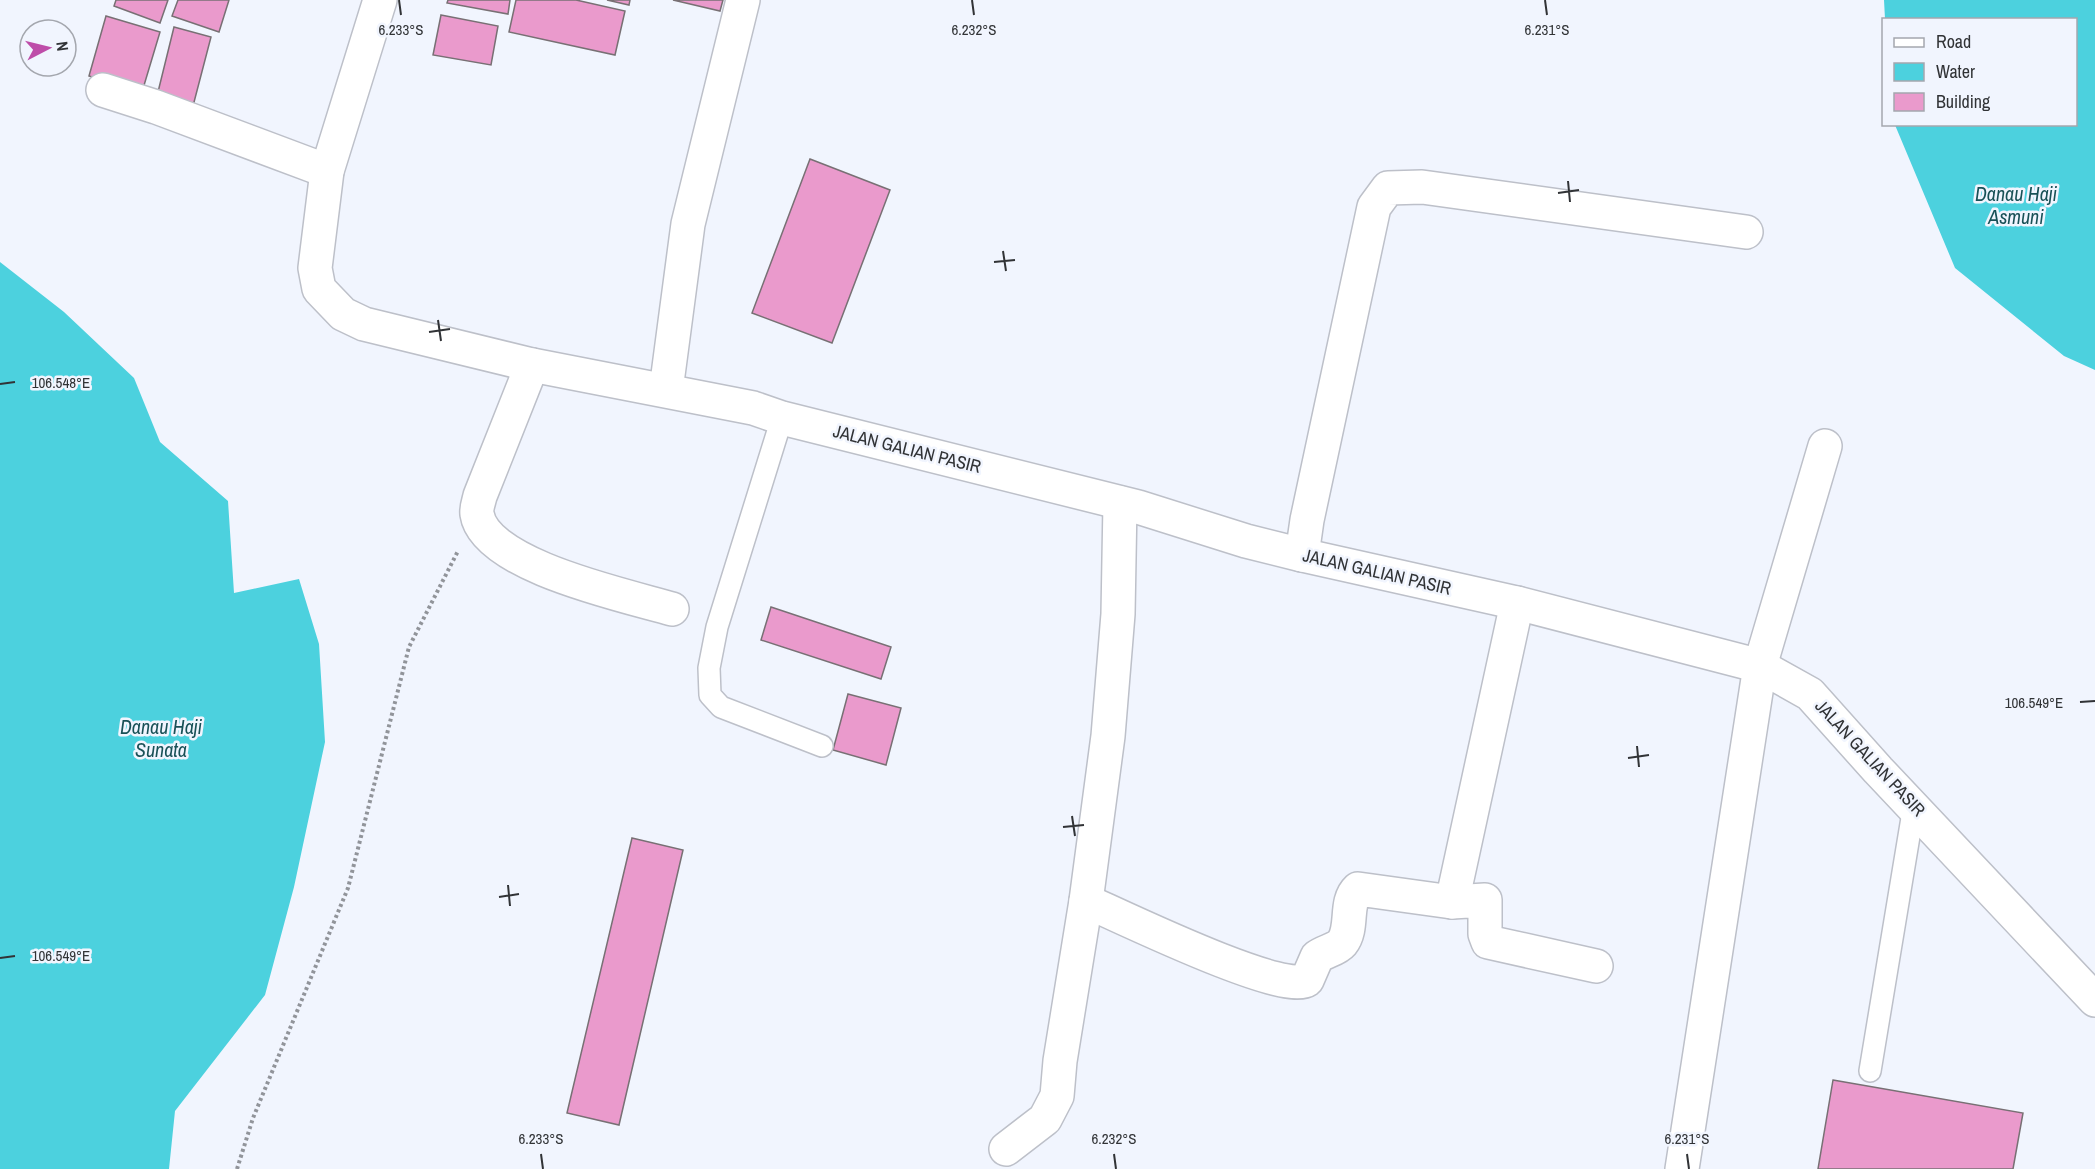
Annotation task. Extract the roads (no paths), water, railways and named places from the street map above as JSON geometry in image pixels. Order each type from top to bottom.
[{"type":"street","name":"JALAN GALIAN PASIR","points":[[380,0],[327,171],[315,268],[320,289],[343,314],[364,324],[532,365],[753,408],[782,418],[1120,503],[1302,555],[1517,603],[1760,666],[1810,694],[2095,1000]]},
{"type":"street","points":[[666,390],[688,224],[743,0]]},
{"type":"street","points":[[103,90],[156,106],[327,171]]},
{"type":"street","points":[[1302,555],[1307,520],[1374,207],[1388,188],[1422,187],[1746,232]]},
{"type":"street","points":[[532,365],[480,496],[476,513],[484,530],[503,549],[548,571],[672,609]]},
{"type":"street","points":[[1682,1169],[1760,666],[1825,446]]},
{"type":"street","points":[[1006,1149],[1045,1119],[1057,1096],[1060,1061],[1086,901],[1108,736],[1118,614],[1120,503]]},
{"type":"street","points":[[1452,902],[1517,603]]},
{"type":"street","points":[[1086,901],[1237,967],[1296,983],[1307,980],[1317,957],[1338,947],[1345,938],[1352,896],[1358,889],[1452,902],[1485,900],[1485,934],[1488,942],[1596,966]]},
{"type":"lane","points":[[782,418],[717,627],[709,668],[710,694],[722,707],[822,746]]},
{"type":"lane","points":[[1870,1071],[1914,806]]},
{"type":"water","name":"Danau Haji Asmuni","points":[[1884,0],[2095,0],[2095,370],[2064,356],[1955,268],[1895,126],[2077,126],[2077,18],[1885,18]]},
{"type":"water","name":"Danau Haji Sunata","points":[[0,262],[64,312],[134,378],[160,442],[228,501],[234,593],[299,579],[319,644],[325,742],[294,887],[265,995],[175,1111],[169,1169],[0,1169]]}]
